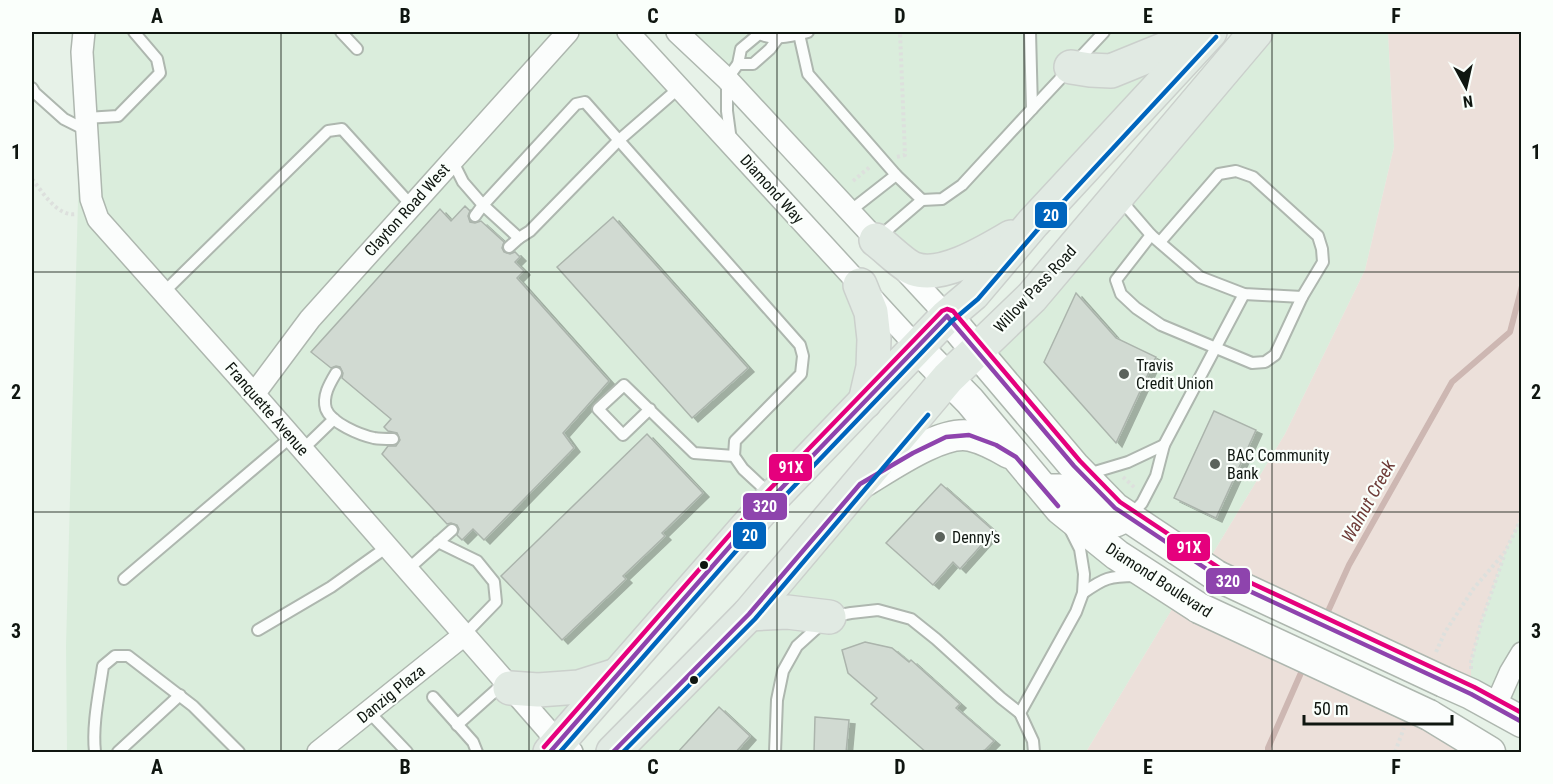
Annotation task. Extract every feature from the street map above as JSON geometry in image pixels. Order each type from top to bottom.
[{"type":"main road","points":[[1071,67],[1111,71],[1210,32]]},
{"type":"main road","points":[[560,750],[617,675],[773,497],[947,316],[973,294],[1033,223],[1210,32]]},
{"type":"main road","name":"Willow Pass Road","points":[[613,753],[749,614],[948,378],[1032,297],[1256,32]]},
{"type":"main road","points":[[876,240],[912,268],[927,272],[951,267],[978,256],[1033,223]]},
{"type":"main road","points":[[860,285],[871,312],[874,339],[873,368],[865,402]]},
{"type":"main road","points":[[947,316],[1083,476],[1115,508],[1133,504],[1216,576],[1444,682],[1521,722]]},
{"type":"main road","name":"Diamond Boulevard","points":[[917,347],[973,404],[1051,498],[1117,555],[1199,608],[1490,753]]},
{"type":"main road","points":[[860,484],[946,437],[969,435],[996,445],[1016,457]]},
{"type":"main road","points":[[749,614],[787,612],[829,617]]},
{"type":"main road","points":[[508,685],[538,690],[579,687],[617,675]]},
{"type":"street","name":"Franquette Avenue","points":[[84,32],[82,52],[91,199],[98,219],[508,685],[560,750]]},
{"type":"street","name":"Clayton Road West","points":[[254,394],[310,318],[568,32]]},
{"type":"street","name":"Diamond Way","points":[[628,32],[917,347]]},
{"type":"street","points":[[677,32],[732,71],[850,211],[947,316]]},
{"type":"street","points":[[1051,498],[1060,488],[1106,521],[1116,523],[1133,504]]},
{"type":"street","name":"Danzig Plaza","points":[[318,753],[464,635]]},
{"type":"street","points":[[1483,701],[1510,673],[1521,653]]},
{"type":"lane","points":[[32,88],[64,119],[86,124],[118,116],[160,73],[157,59],[134,32]]},
{"type":"lane","points":[[341,32],[357,49]]},
{"type":"lane","points":[[1030,32],[1032,109]]},
{"type":"lane","points":[[876,240],[922,200],[942,199],[962,185],[1104,32]]},
{"type":"lane","points":[[732,144],[727,111],[732,71],[741,49],[758,33],[778,38],[804,33],[808,74],[896,175],[922,200]]},
{"type":"lane","points":[[732,71],[753,63],[770,49],[778,38]]},
{"type":"lane","points":[[509,247],[530,231],[618,141],[679,88]]},
{"type":"lane","points":[[475,216],[576,104],[585,102],[800,345],[803,356],[801,374],[735,441],[734,456],[743,469],[773,497]]},
{"type":"lane","points":[[164,292],[328,131],[342,129],[411,206]]},
{"type":"lane","points":[[452,160],[464,182],[483,205],[519,238]]},
{"type":"lane","points":[[1236,171],[1253,177],[1318,237],[1323,262],[1302,297],[1275,355],[1265,362],[1252,363],[1161,325],[1136,308],[1121,294],[1116,280],[1155,238],[1219,174],[1236,171]]},
{"type":"lane","points":[[850,211],[896,175]]},
{"type":"lane","points":[[1117,196],[1155,238],[1200,277],[1244,294],[1302,297]]},
{"type":"lane","points":[[1133,504],[1143,503],[1156,476],[1164,445],[1244,294]]},
{"type":"lane","points":[[336,373],[328,385],[326,410],[340,424],[358,433],[374,438],[393,439]]},
{"type":"lane","points":[[650,409],[623,435],[594,406],[624,385],[650,409],[694,453],[734,456]]},
{"type":"lane","points":[[123,579],[297,443],[334,419]]},
{"type":"lane","points":[[1083,476],[1128,462],[1164,445]]},
{"type":"lane","points":[[1020,713],[1076,612],[1083,592],[1084,574],[1080,549],[1051,498]]},
{"type":"lane","points":[[407,570],[452,530]]},
{"type":"lane","points":[[438,542],[477,561],[494,582],[496,602],[464,635]]},
{"type":"lane","points":[[258,630],[331,587],[387,547]]},
{"type":"lane","points":[[1083,592],[1114,576],[1149,575]]},
{"type":"lane","points":[[775,753],[777,700],[783,671],[797,646],[829,617],[878,610],[911,619],[1020,713],[1033,741],[1034,753]]},
{"type":"lane","points":[[95,753],[94,743],[103,666],[115,656],[128,656],[180,695],[239,753]]},
{"type":"lane","points":[[457,725],[508,685]]},
{"type":"lane","points":[[118,753],[180,695]]},
{"type":"lane","points":[[434,698],[473,742],[477,753]]},
{"type":"lane","points":[[369,712],[407,753]]},
{"type":"path","points":[[853,181],[873,164],[905,155],[900,32]]},
{"type":"path","points":[[32,179],[64,213],[70,215],[94,211]]},
{"type":"path","points":[[1118,472],[1133,504]]},
{"type":"path","points":[[1483,701],[1471,662],[1481,622],[1505,552],[1521,517]]},
{"type":"path","points":[[1436,654],[1444,632],[1474,588],[1505,552]]},
{"type":"path","points":[[1395,753],[1399,739],[1419,716]]},
{"type":"shaded area","points":[[84,32],[628,32],[860,285],[873,367],[550,752],[67,752],[66,646]]},
{"type":"shaded area","points":[[677,32],[1210,32],[1033,223],[912,268]]},
{"type":"shaded area","points":[[1256,32],[1388,32],[1394,147],[1365,270],[1285,434],[1204,568],[1169,545],[977,350]]},
{"type":"shaded area","points":[[1388,32],[1521,32],[1521,517],[1505,552],[1481,623],[1471,662],[1471,694],[1204,568],[1285,434],[1365,270],[1394,147]]},
{"type":"shaded area","points":[[969,435],[1180,596],[1086,752],[613,752],[860,484]]},
{"type":"shaded area","points":[[1521,517],[1521,722],[1471,694],[1471,662],[1481,623],[1505,552]]},
{"type":"shaded area","points":[[1180,596],[1463,736],[1453,752],[1086,752]]},
{"type":"building","points":[[465,206],[470,211],[468,216],[470,222],[481,221],[504,242],[502,248],[504,252],[510,254],[515,252],[520,257],[515,262],[524,271],[517,278],[609,381],[563,433],[574,448],[484,540],[473,529],[462,540],[457,535],[459,529],[457,525],[447,524],[382,454],[388,446],[396,446],[400,440],[397,433],[388,431],[384,427],[391,419],[342,378],[343,373],[340,367],[331,368],[311,352],[440,209],[451,221]]},
{"type":"building","points":[[613,217],[748,368],[692,418],[557,267]]},
{"type":"building","points":[[1076,293],[1116,338],[1156,357],[1116,443],[1044,362]]},
{"type":"building","name":"BAC Community Bank","points":[[1214,411],[1256,430],[1216,518],[1174,498]]},
{"type":"building","points":[[647,434],[703,493],[662,533],[665,536],[623,576],[626,579],[562,640],[501,576]]},
{"type":"building","name":"Denny's","points":[[941,484],[994,531],[960,569],[953,562],[933,585],[886,543]]},
{"type":"building","points":[[865,642],[892,648],[909,662],[911,660],[960,704],[956,708],[994,741],[985,750],[977,753],[927,753],[871,704],[877,698],[848,673],[842,650]]},
{"type":"building","points":[[719,707],[750,736],[735,753],[677,753]]},
{"type":"building","points":[[815,717],[849,720],[846,753],[814,753]]},
{"type":"waterway","name":"Walnut Creek","points":[[1325,618],[1349,565],[1452,382],[1510,332],[1522,286]]},
{"type":"waterway","name":"Walnut Creek","points":[[1268,752],[1304,666]]},
{"type":"transit line","name":"20","points":[[560,752],[779,502],[952,321],[978,299],[1039,228],[1216,37]]},
{"type":"transit line","name":"91X","points":[[544,747],[767,492],[942,311],[947,309],[953,311],[1080,461],[1120,502],[1221,569],[1474,687],[1522,713]]},
{"type":"transit line","name":"320","points":[[550,752],[773,497],[947,316],[1074,466],[1115,508],[1217,576],[1471,694],[1522,722]]},
{"type":"transit line","name":"20","points":[[623,752],[755,619],[928,415]]},
{"type":"transit line","name":"320","points":[[613,752],[749,614],[860,484],[913,453],[946,437],[969,435],[996,445],[1016,457],[1058,506]]},
{"type":"place","name":"Travis Credit Union","points":[[1124,374]]},
{"type":"place","name":"BAC Community Bank","points":[[1215,464]]},
{"type":"place","name":"Denny's","points":[[940,537]]}]
